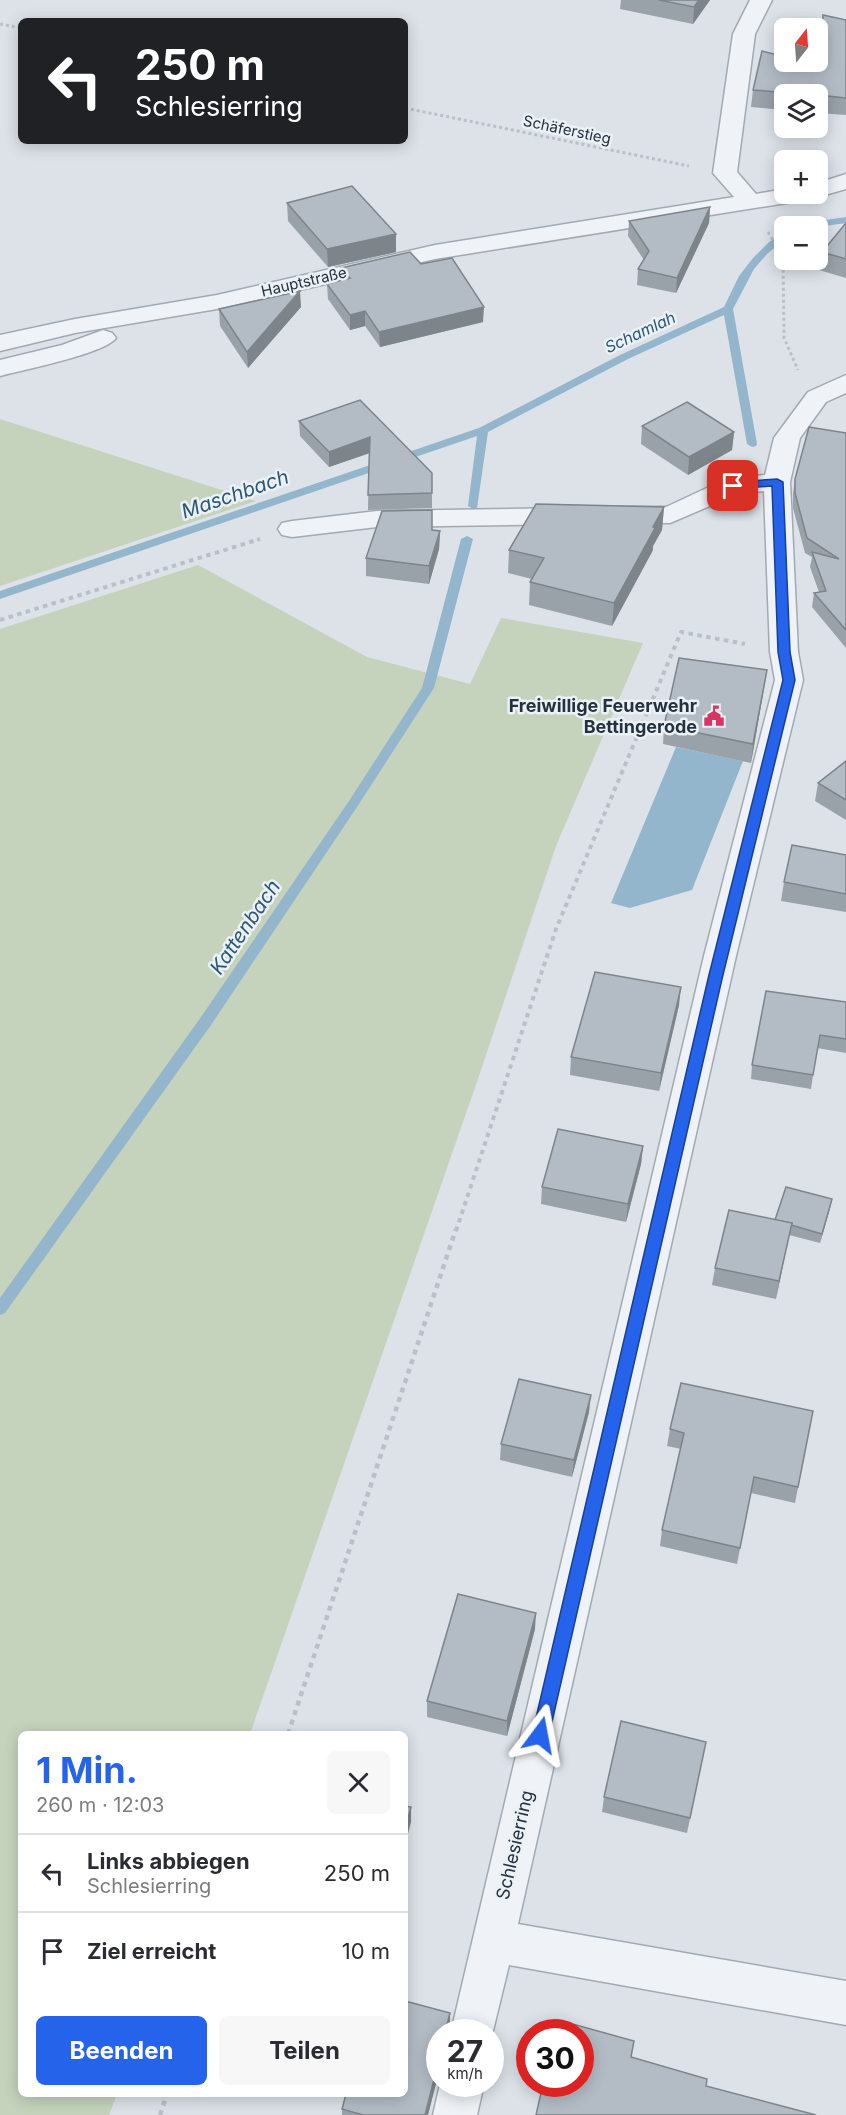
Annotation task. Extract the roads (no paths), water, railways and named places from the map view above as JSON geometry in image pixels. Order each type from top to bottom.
[{"type":"street","points":[[751,202],[725,173],[744,34],[761,0]]},
{"type":"street","points":[[828,187],[846,181]]},
{"type":"street","name":"Hauptstraße","points":[[0,343],[75,326],[217,302],[435,252],[774,198]]},
{"type":"street","points":[[0,368],[71,350],[217,302]]},
{"type":"street","name":"Schlesierring","points":[[476,2019],[720,957],[789,680],[784,652],[777,482],[787,438],[817,397],[846,382]]},
{"type":"street","points":[[292,529],[377,519],[670,514],[733,486],[777,482]]},
{"type":"street","points":[[493,1941],[846,2003]]},
{"type":"street","points":[[455,2115],[459,2097]]},
{"type":"water","points":[[676,747],[743,761],[692,890],[630,908],[611,903]]},
{"type":"waterway","name":"Schamlah","points":[[828,223],[846,220]]},
{"type":"waterway","name":"Schamlah","points":[[728,309],[750,268],[774,244]]},
{"type":"waterway","name":"Schamlah","points":[[483,430],[624,357],[728,309]]},
{"type":"waterway","points":[[728,309],[752,444]]},
{"type":"waterway","name":"Maschbach","points":[[0,595],[483,430]]},
{"type":"waterway","name":"Kattenbach","points":[[473,506],[483,430]]},
{"type":"waterway","name":"Kattenbach","points":[[0,1309],[206,1021],[353,804],[428,688],[467,539]]},
{"type":"place","name":"Freiwillige Feuerwehr Bettingerode","points":[[714,716]]}]
